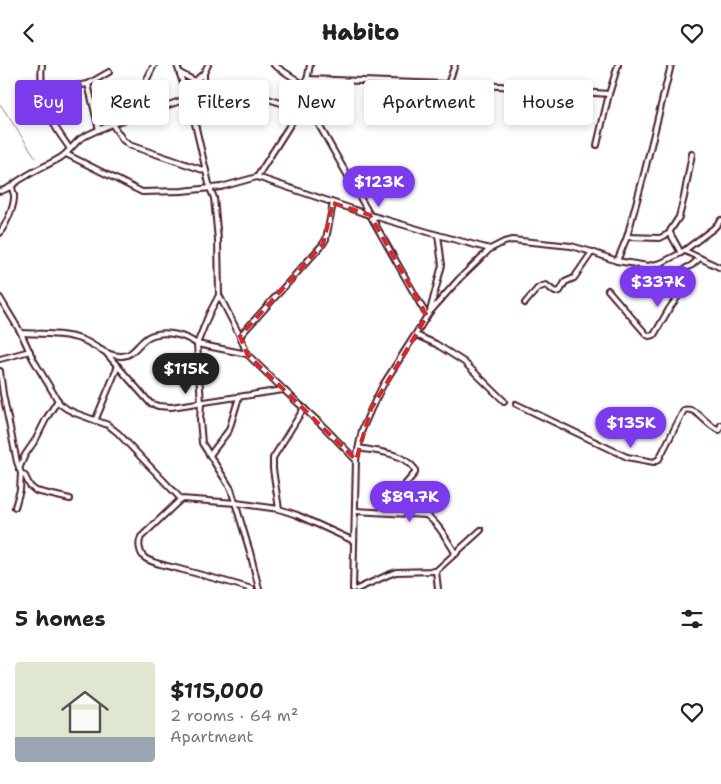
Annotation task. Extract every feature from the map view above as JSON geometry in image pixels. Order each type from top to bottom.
[{"type":"street","points":[[41,80],[42,65]]},
{"type":"street","points":[[147,80],[154,65]]},
{"type":"street","points":[[177,65],[182,80]]},
{"type":"street","points":[[196,80],[204,73],[208,65]]},
{"type":"street","points":[[274,65],[297,80]]},
{"type":"street","points":[[310,65],[307,79],[364,81]]},
{"type":"street","points":[[450,80],[456,65]]},
{"type":"street","points":[[597,145],[618,65]]},
{"type":"street","points":[[617,261],[627,237],[671,65]]},
{"type":"street","points":[[82,85],[88,84],[109,72]]},
{"type":"street","points":[[180,73],[193,80]]},
{"type":"street","points":[[204,73],[204,80]]},
{"type":"street","points":[[88,84],[99,130]]},
{"type":"street","points":[[494,85],[609,94]]},
{"type":"street","points":[[55,125],[70,149]]},
{"type":"street","points":[[0,191],[12,187],[23,178],[66,154],[81,139],[110,125]]},
{"type":"street","points":[[113,125],[129,145],[206,171]]},
{"type":"street","points":[[195,125],[214,199],[220,295],[247,354],[356,460]]},
{"type":"street","points":[[257,177],[290,125]]},
{"type":"street","points":[[319,125],[428,315]]},
{"type":"street","points":[[66,154],[142,192],[182,191],[221,187],[257,177],[370,215],[490,249]]},
{"type":"street","points":[[627,237],[660,238],[670,233],[679,217],[692,154]]},
{"type":"street","points":[[0,233],[14,202],[12,187]]},
{"type":"street","points":[[240,336],[323,244],[326,239],[334,203]]},
{"type":"street","points":[[481,530],[436,571],[396,573],[355,589],[356,460],[362,430],[383,385],[428,315],[459,279],[490,249],[504,242],[512,240],[570,246],[617,261],[648,266],[661,263],[683,252],[714,228],[721,220]]},
{"type":"street","points":[[670,233],[683,252],[721,268]]},
{"type":"street","points":[[428,315],[442,265],[438,235]]},
{"type":"street","points":[[525,303],[537,289],[544,286],[548,286],[555,292],[560,291],[565,282],[574,278],[592,252]]},
{"type":"street","points":[[608,290],[646,334],[649,336],[654,335],[679,295],[686,268],[700,258]]},
{"type":"street","points":[[220,295],[209,314],[198,343],[202,443],[231,489],[259,589]]},
{"type":"street","points":[[0,298],[60,404],[67,409],[108,425],[118,433],[181,499],[236,503],[278,509],[297,515],[354,541]]},
{"type":"street","points":[[21,333],[61,336],[83,340],[116,356],[125,356],[152,335],[163,333],[247,354]]},
{"type":"street","points":[[416,335],[436,344],[464,363],[504,401]]},
{"type":"street","points":[[0,359],[30,351]]},
{"type":"street","points":[[105,352],[150,403],[158,407],[201,403],[284,390]]},
{"type":"street","points":[[95,421],[118,366]]},
{"type":"street","points":[[0,371],[2,393],[20,471],[30,486],[36,491],[70,499]]},
{"type":"street","points":[[210,455],[228,430],[239,397]]},
{"type":"street","points":[[15,507],[20,490],[20,471],[25,455],[58,400]]},
{"type":"street","points":[[516,404],[626,457],[644,461],[654,462],[659,459],[684,410],[690,408],[694,410],[716,429],[720,429]]},
{"type":"street","points":[[278,509],[272,469],[273,458],[304,408]]},
{"type":"street","points":[[358,448],[401,457],[415,469],[415,473],[381,512]]},
{"type":"street","points":[[181,499],[141,537],[139,543],[141,553],[146,558],[158,563],[252,589]]},
{"type":"street","points":[[355,511],[426,515],[431,518],[456,554]]},
{"type":"street","points":[[436,571],[438,589]]},
{"type":"highlighted area","points":[[333,203],[370,215],[427,316],[371,409],[356,460],[247,354],[240,336],[323,244]]},
{"type":"waterway","points":[[0,104],[36,158]]}]
